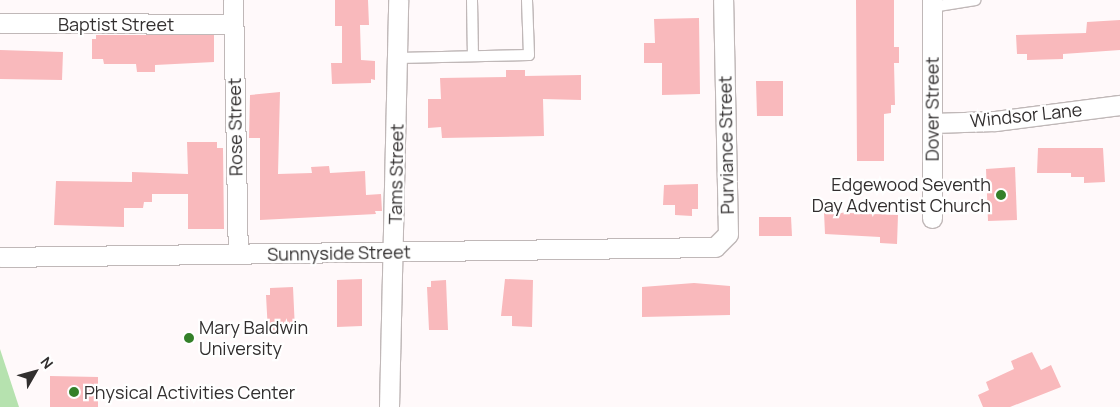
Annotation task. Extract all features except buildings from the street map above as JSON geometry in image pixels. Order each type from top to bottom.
[{"type":"street","name":"Rose Street","points":[[233,0],[238,254]]},
{"type":"street","name":"Tams Street","points":[[389,407],[395,252],[398,0]]},
{"type":"street","name":"Purviance Street","points":[[678,249],[715,247],[728,234],[723,0]]},
{"type":"street","name":"Dover Street","points":[[932,4],[932,218]]},
{"type":"street","name":"Baptist Street","points":[[0,23],[232,24]]},
{"type":"street","name":"Windsor Lane","points":[[932,123],[995,121],[1120,105]]},
{"type":"street","name":"Sunnyside Street","points":[[0,257],[678,249]]},
{"type":"lane","points":[[472,0],[473,56]]},
{"type":"lane","points":[[398,58],[529,55],[528,0]]},
{"type":"lane","points":[[932,4],[975,0]]},
{"type":"green space","points":[[0,349],[19,407],[0,407]]},
{"type":"place","name":"Edgewood Seventh Day Adventist Church","points":[[1001,195]]},
{"type":"place","name":"Mary Baldwin University","points":[[189,338]]},
{"type":"place","name":"Physical Activities Center","points":[[74,392]]}]
